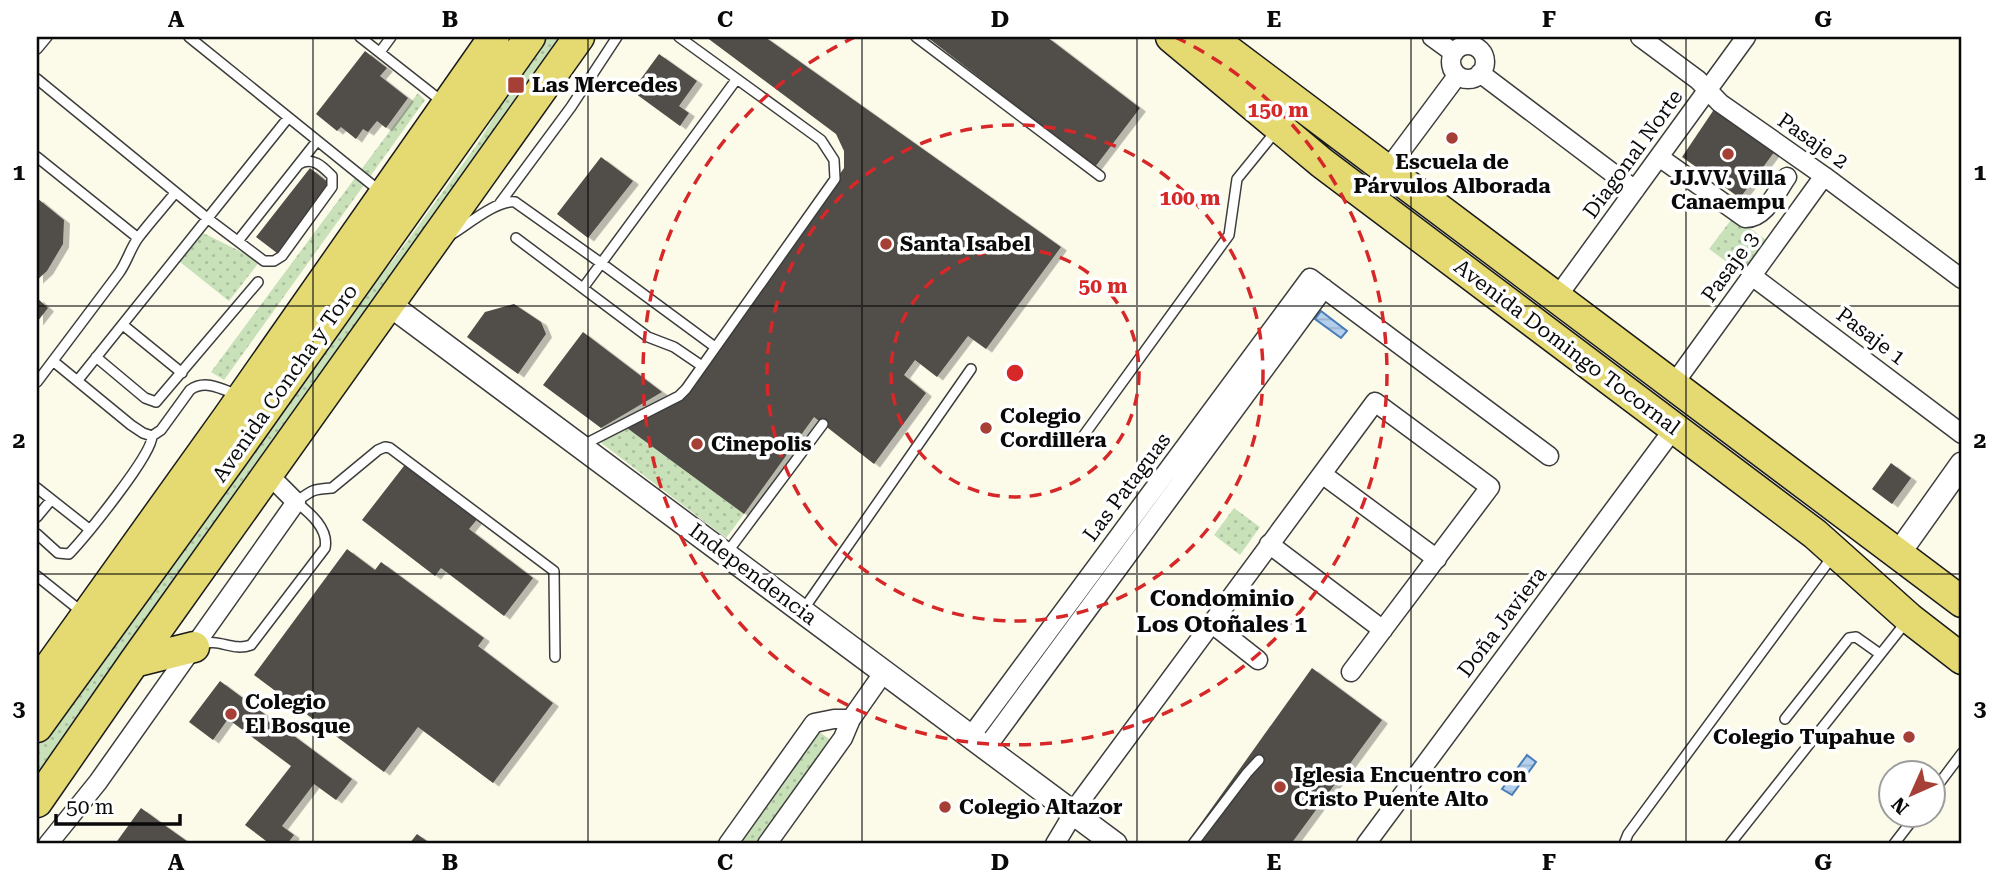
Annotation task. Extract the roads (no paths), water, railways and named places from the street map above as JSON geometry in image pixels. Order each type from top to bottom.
[{"type":"main road","name":"Avenida Concha y Toro","points":[[37,727],[354,286],[446,105],[494,37]]},
{"type":"main road","name":"Avenida Concha y Toro","points":[[37,684],[319,286],[396,201],[530,37]]},
{"type":"main road","name":"Avenida Concha y Toro","points":[[37,802],[579,37]]},
{"type":"main road","name":"Avenida Domingo Tocornal","points":[[1171,37],[1276,126],[1836,551],[1909,618],[1962,659]]},
{"type":"main road","name":"Avenida Domingo Tocornal","points":[[1226,41],[1292,99],[1962,602]]},
{"type":"main road","points":[[1276,126],[1280,109],[1292,99]]},
{"type":"main road","points":[[396,201],[415,232],[429,248]]},
{"type":"main road","points":[[1422,237],[1428,222],[1442,211]]},
{"type":"main road","points":[[319,286],[354,286],[390,304]]},
{"type":"main road","points":[[1583,359],[1599,348],[1602,331]]},
{"type":"main road","points":[[1607,376],[1612,359],[1627,350]]},
{"type":"main road","points":[[153,522],[233,456]]},
{"type":"main road","points":[[134,662],[194,647]]},
{"type":"street","points":[[1432,37],[1454,53]]},
{"type":"street","name":"Pasaje 2","points":[[1640,37],[1698,80],[1720,103],[1824,176],[1962,279]]},
{"type":"street","name":"Diagonal Norte","points":[[1557,297],[1746,37]]},
{"type":"street","points":[[1482,43],[1484,58],[1480,73],[1467,79],[1457,76],[1451,63],[1457,49],[1482,43]]},
{"type":"street","points":[[1480,73],[1635,190]]},
{"type":"street","points":[[1387,170],[1457,76]]},
{"type":"street","points":[[1659,157],[1745,218],[1760,214],[1787,177]]},
{"type":"street","name":"Pasaje 3","points":[[1673,385],[1824,176]]},
{"type":"street","name":"Pasaje 1","points":[[1752,276],[1962,433]]},
{"type":"street","name":"Las Pataguas","points":[[978,742],[1310,278],[1549,456]]},
{"type":"street","name":"Independencia","points":[[390,304],[1115,844]]},
{"type":"street","points":[[1055,844],[1082,799],[1375,402],[1490,487],[1351,672]]},
{"type":"street","name":"Doña Javiera","points":[[1366,844],[1675,427]]},
{"type":"street","points":[[1898,554],[1962,464]]},
{"type":"street","name":"Avenida Concha y Toro","points":[[268,474],[296,502]]},
{"type":"street","points":[[1322,474],[1437,559]]},
{"type":"street","points":[[48,844],[98,782],[296,502]]},
{"type":"street","points":[[1269,544],[1383,630]]},
{"type":"street","points":[[1211,624],[1258,660]]},
{"type":"street","points":[[767,844],[843,738],[851,719],[884,672]]},
{"type":"street","points":[[728,844],[814,723],[851,719]]},
{"type":"lane","points":[[37,49],[47,37]]},
{"type":"lane","points":[[189,37],[396,201]]},
{"type":"lane","points":[[360,37],[446,105]]},
{"type":"lane","points":[[380,52],[391,37]]},
{"type":"lane","points":[[498,205],[570,107],[617,37]]},
{"type":"lane","points":[[581,446],[679,396],[835,179],[834,160],[821,140],[679,37]]},
{"type":"lane","points":[[916,37],[1100,176]]},
{"type":"lane","points":[[37,79],[206,218],[264,261],[274,261],[282,256],[334,184],[332,176],[317,163],[308,160],[299,163]]},
{"type":"lane","points":[[583,288],[736,80]]},
{"type":"lane","points":[[78,380],[288,118]]},
{"type":"lane","points":[[1084,435],[1228,235],[1237,178],[1276,126]]},
{"type":"lane","points":[[238,241],[317,141]]},
{"type":"lane","points":[[37,157],[138,238]]},
{"type":"lane","points":[[37,382],[129,259],[138,238],[176,193]]},
{"type":"lane","points":[[429,248],[498,205],[515,202],[715,347]]},
{"type":"lane","points":[[516,238],[648,337],[674,347],[702,366]]},
{"type":"lane","points":[[96,357],[145,398],[152,401],[160,399],[258,282]]},
{"type":"lane","points":[[123,325],[182,373]]},
{"type":"lane","points":[[53,361],[131,425],[152,436],[158,434],[195,386],[217,386],[242,397]]},
{"type":"lane","points":[[802,611],[971,369]]},
{"type":"lane","points":[[726,554],[823,424]]},
{"type":"lane","points":[[37,534],[58,553],[65,555],[72,551],[137,467],[151,446],[152,436]]},
{"type":"lane","points":[[194,647],[209,641],[219,641],[239,648],[251,645],[326,548],[327,540],[320,526],[296,502],[318,487],[332,488],[385,447],[390,448],[554,571],[555,657]]},
{"type":"lane","points":[[37,488],[89,530]]},
{"type":"lane","points":[[37,517],[51,500]]},
{"type":"lane","points":[[1624,844],[1628,834],[1836,551]]},
{"type":"lane","points":[[37,576],[86,614]]},
{"type":"lane","points":[[1730,844],[1909,618]]},
{"type":"lane","points":[[1785,719],[1849,638],[1856,636],[1880,654]]},
{"type":"lane","points":[[1946,775],[1962,753]]},
{"type":"lane","points":[[1193,844],[1259,760]]},
{"type":"lane","points":[[1894,844],[1906,828]]},
{"type":"water","points":[[1321,311],[1347,331],[1341,338],[1315,319]]},
{"type":"water","points":[[1527,755],[1536,762],[1512,795],[1502,789]]},
{"type":"place","name":"Las Mercedes","points":[[516,85]]},
{"type":"place","name":"Escuela de Párvulos Alborada","points":[[1452,138]]},
{"type":"place","name":"JJ.VV. Villa Canaempu","points":[[1728,154]]},
{"type":"place","name":"Santa Isabel","points":[[886,244]]},
{"type":"place","name":"Colegio Cordillera","points":[[986,428]]},
{"type":"place","name":"Cinepolis","points":[[697,444]]},
{"type":"place","name":"Colegio El Bosque","points":[[231,714]]},
{"type":"place","name":"Colegio Tupahue","points":[[1909,737]]},
{"type":"place","name":"Iglesia Encuentro con Cristo Puente Alto","points":[[1280,787]]},
{"type":"place","name":"Colegio Altazor","points":[[945,807]]},
{"type":"district","name":"Condominio Los Otoñales 1","points":[[1222,611]]}]
